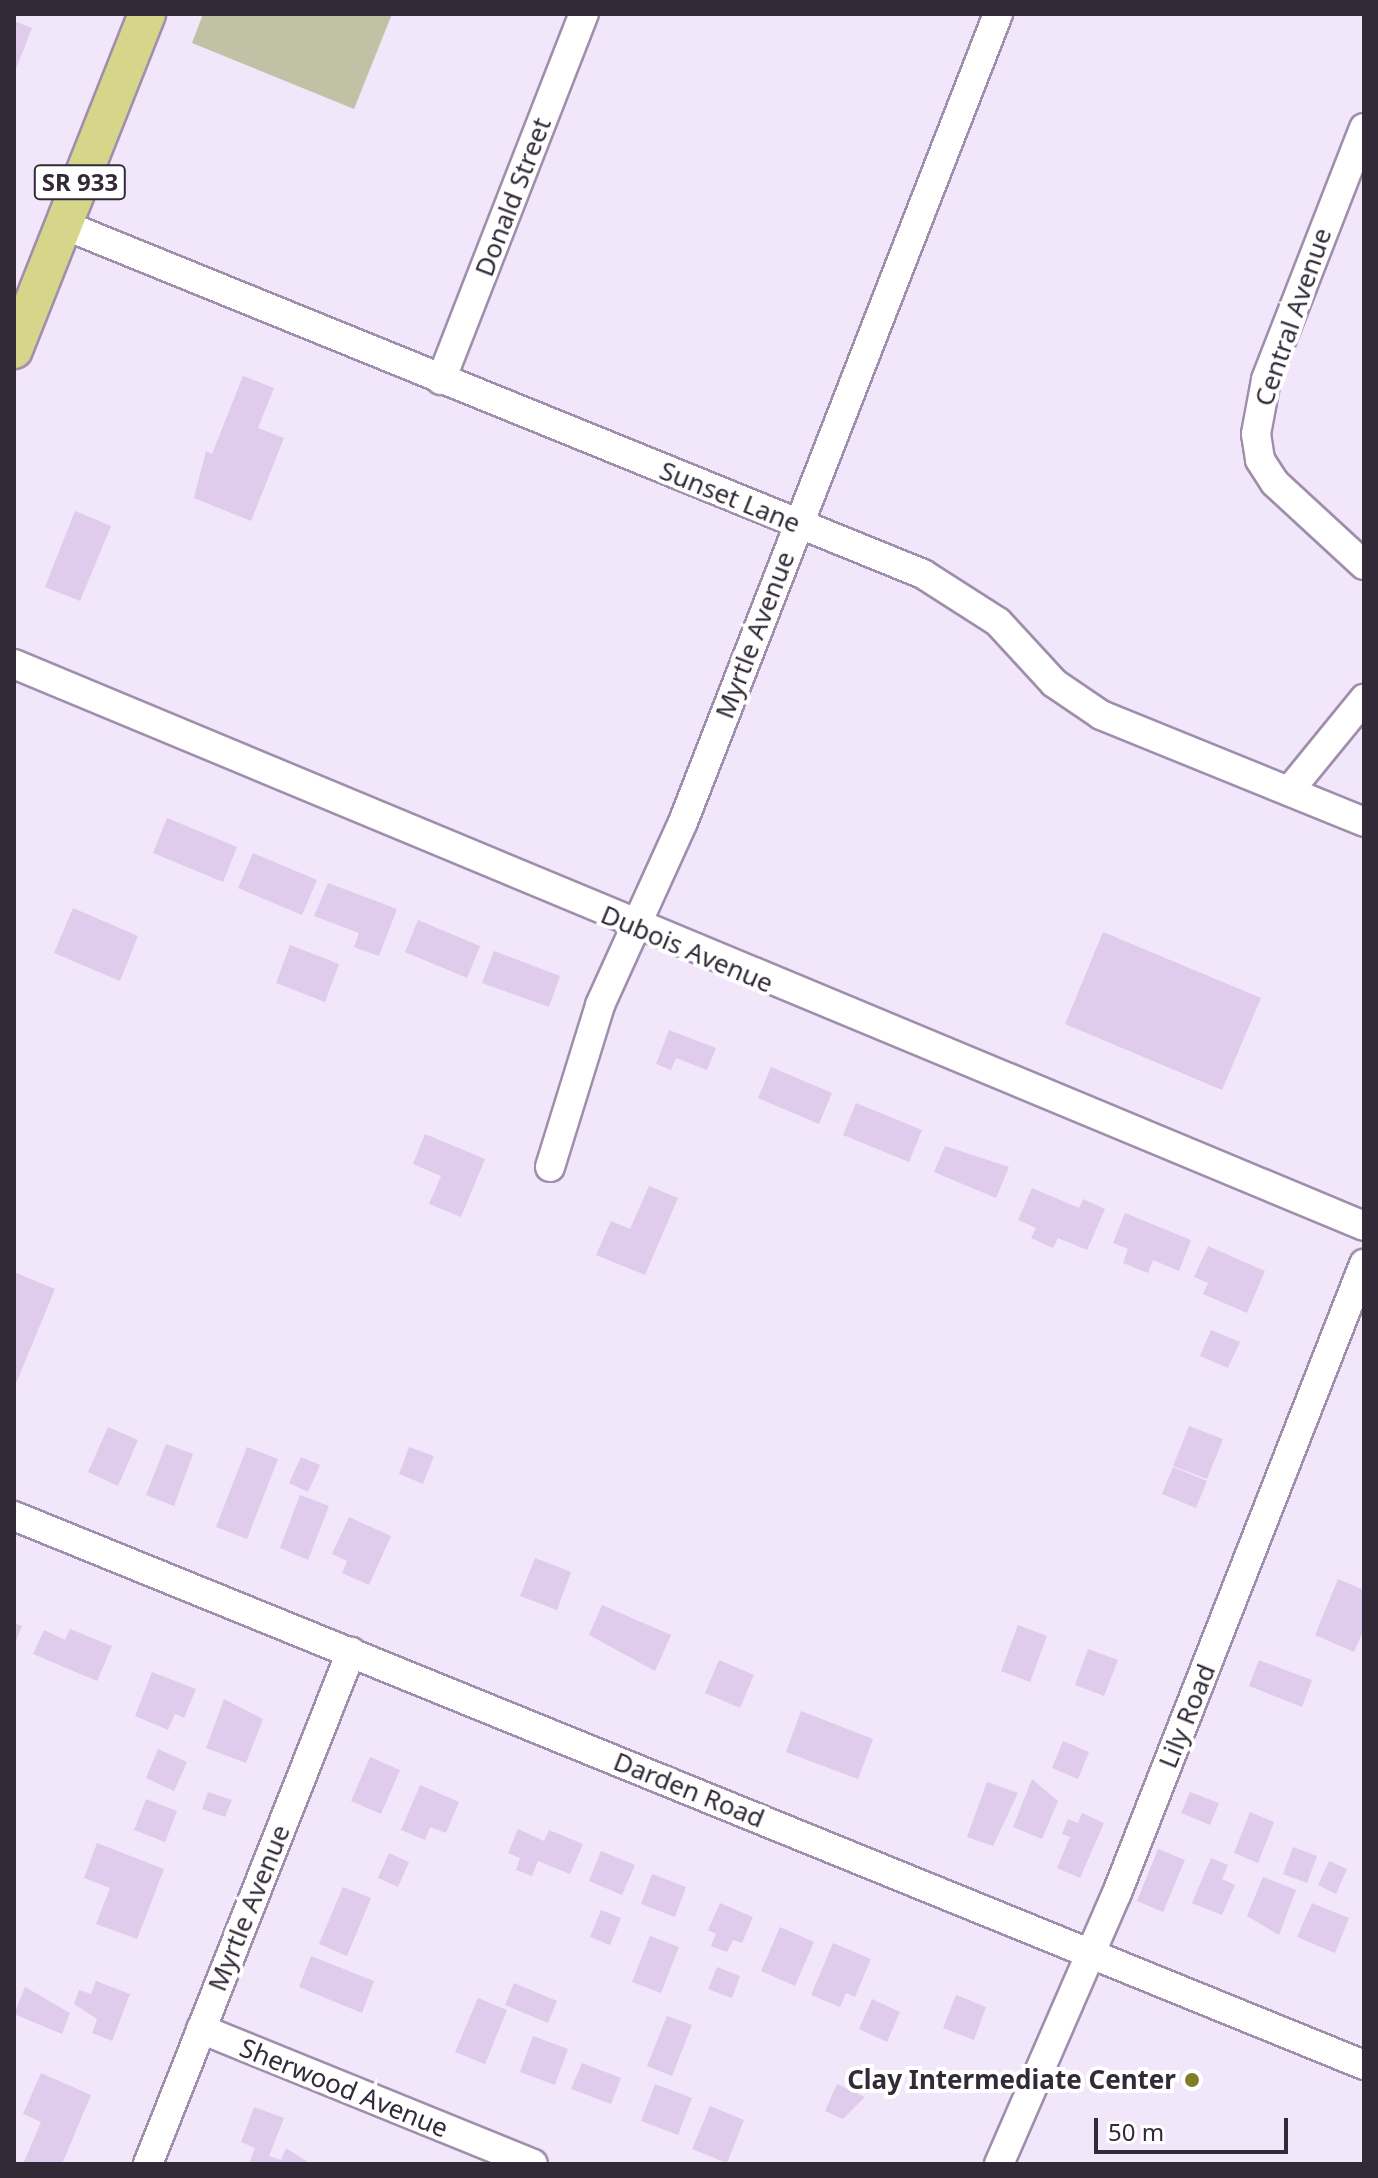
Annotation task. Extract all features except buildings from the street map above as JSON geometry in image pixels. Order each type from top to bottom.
[{"type":"main road","name":"SR 933","points":[[14,350],[147,14]]},
{"type":"street","name":"Donald Street","points":[[441,380],[584,14]]},
{"type":"street","name":"Myrtle Avenue","points":[[550,1167],[632,927],[683,822],[998,14]]},
{"type":"street","name":"Central Avenue","points":[[1364,128],[1266,380],[1256,434],[1260,460],[1275,483],[1364,565]]},
{"type":"street","name":"Sunset Lane","points":[[64,225],[798,525],[965,599],[1054,683],[1101,715],[1364,822]]},
{"type":"street","name":"Dubois Avenue","points":[[14,664],[632,927],[1364,1226]]},
{"type":"street","points":[[1289,791],[1364,699]]},
{"type":"street","name":"Lily Road","points":[[999,2164],[1089,1952],[1364,1264]]},
{"type":"street","name":"Darden Road","points":[[14,1516],[1364,2065]]},
{"type":"street","name":"Myrtle Avenue","points":[[148,2164],[351,1652]]},
{"type":"street","name":"Sherwood Avenue","points":[[201,2029],[533,2164]]},
{"type":"green space","points":[[203,14],[392,14],[354,109],[192,43]]},
{"type":"place","name":"Clay Intermediate Center","points":[[1192,2080]]}]
